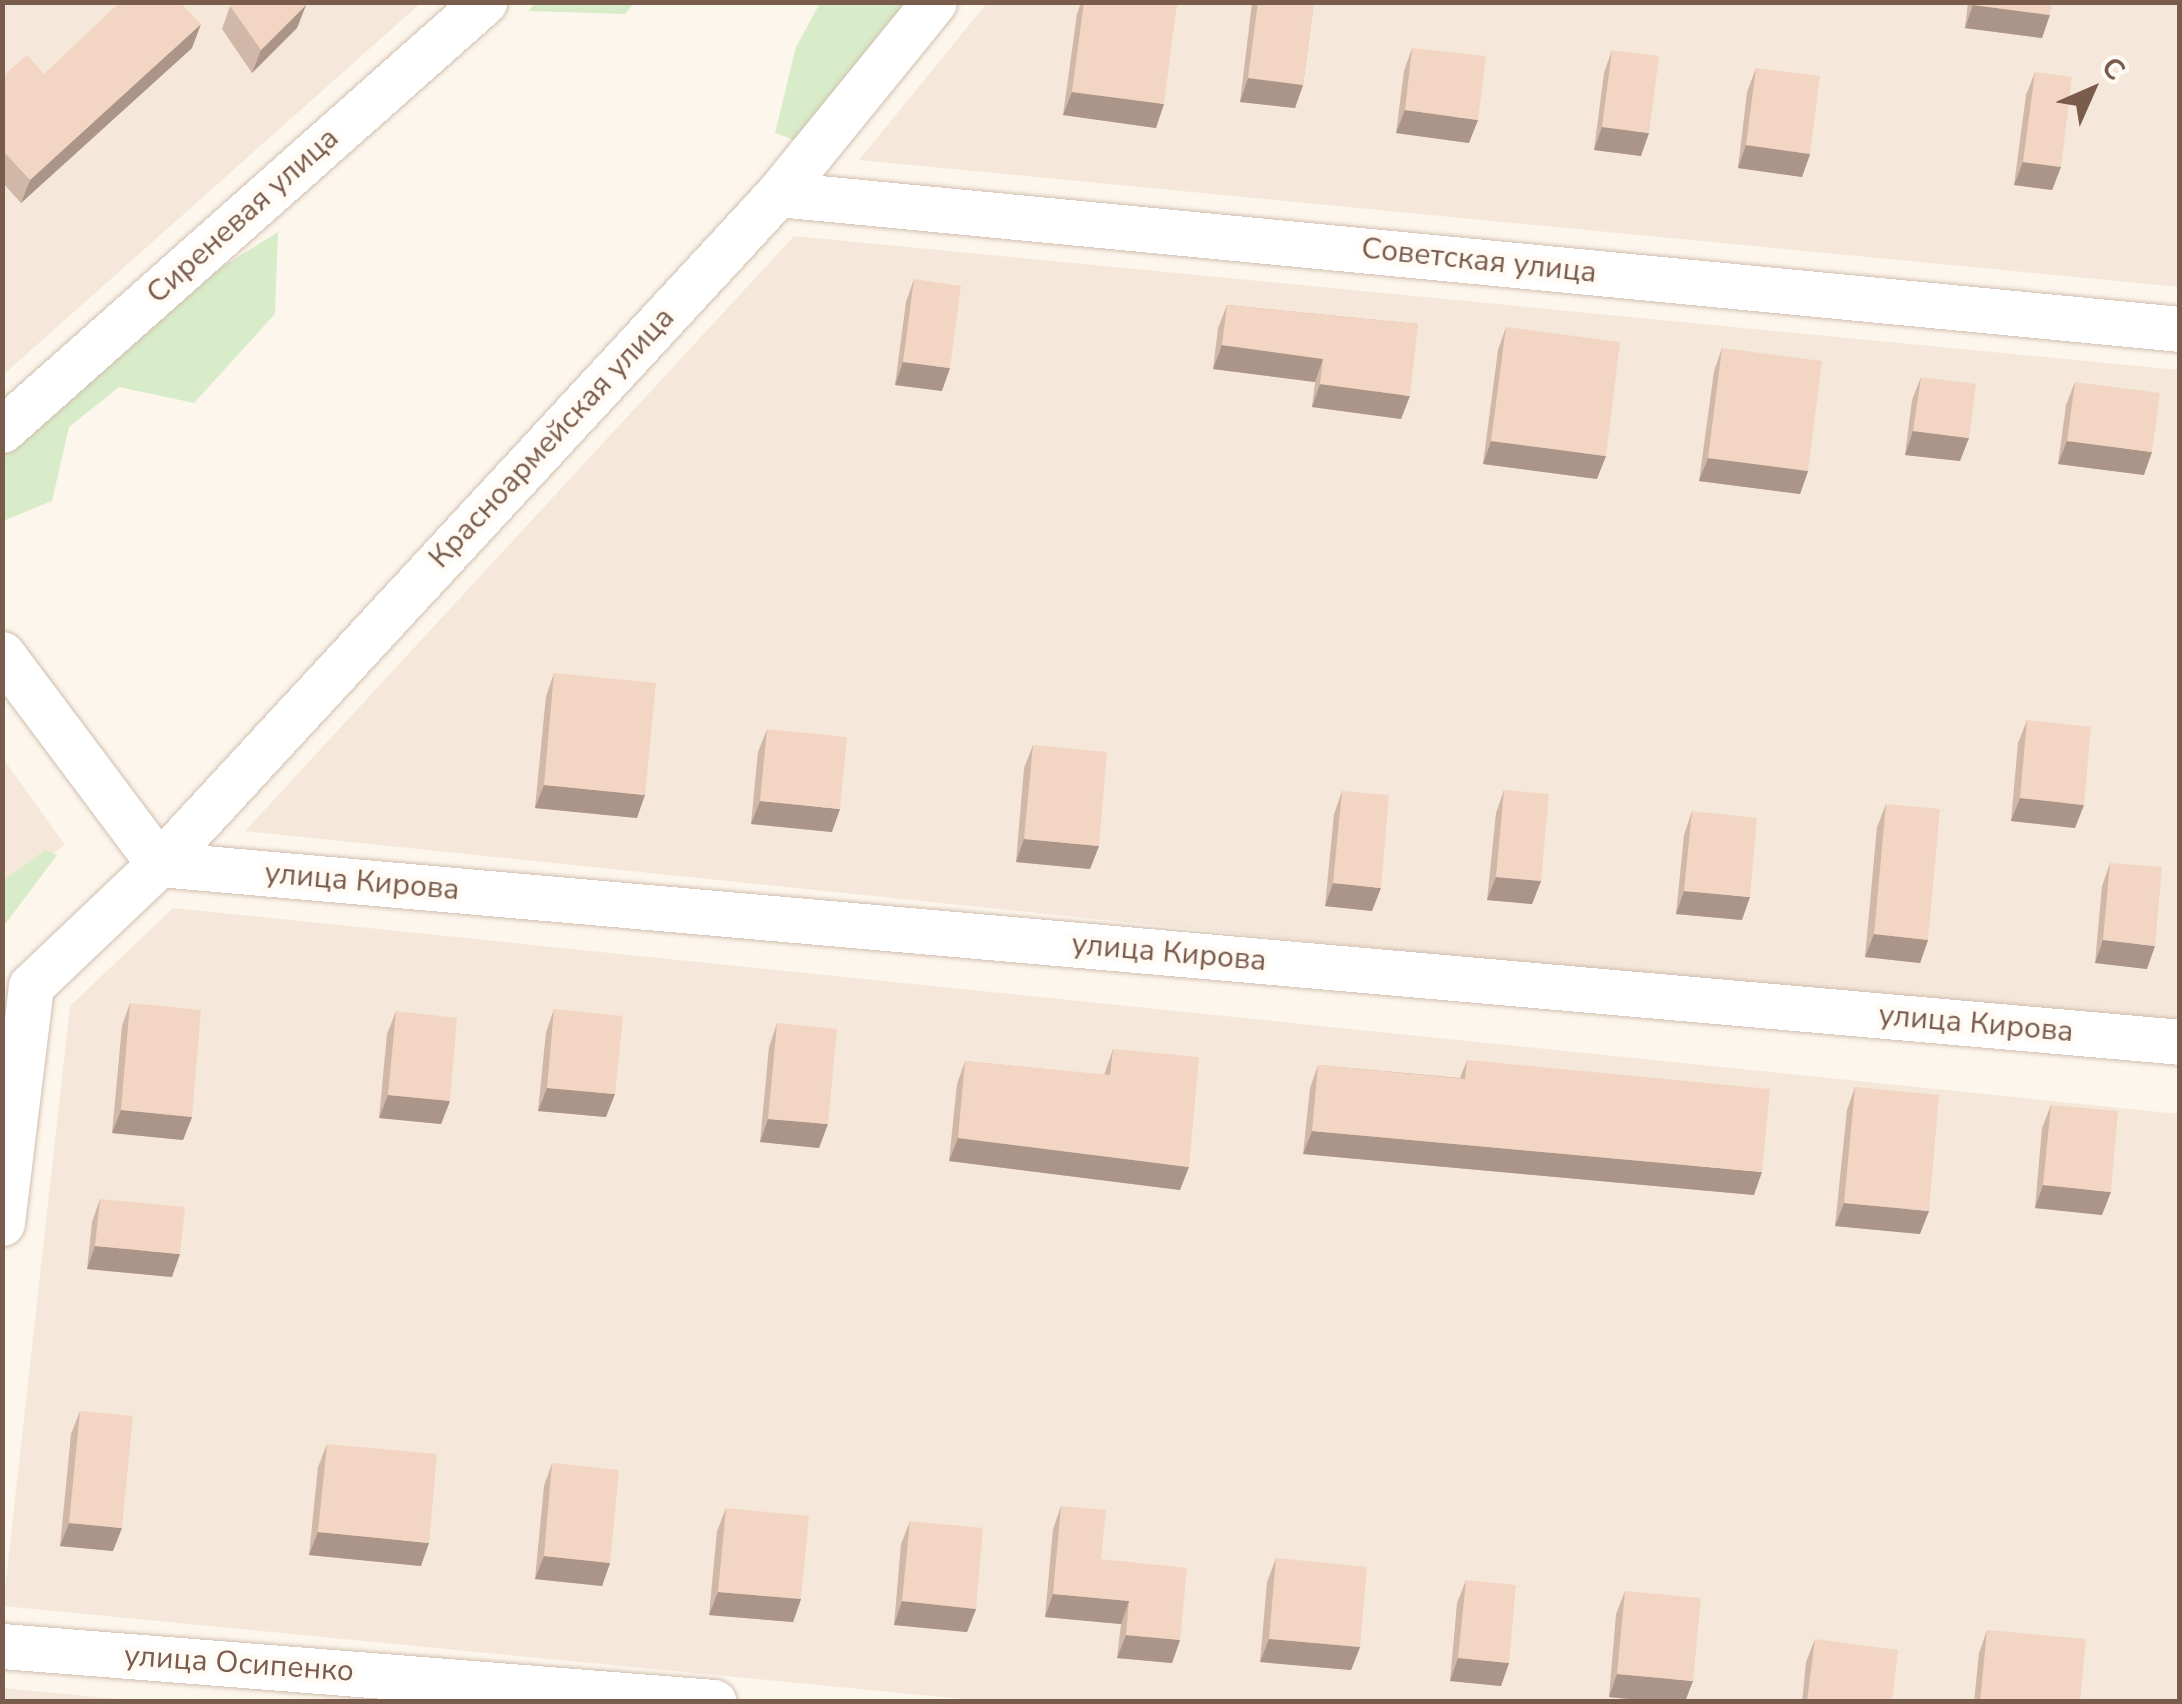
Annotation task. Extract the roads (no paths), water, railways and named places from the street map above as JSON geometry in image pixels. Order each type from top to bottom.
[{"type":"street","name":"Сиреневая улица","points":[[2,430],[484,2]]},
{"type":"street","name":"Красноармейская улица","points":[[2,1223],[30,986],[158,864],[778,194],[934,2]]},
{"type":"street","name":"Советская улица","points":[[778,194],[2180,329]]},
{"type":"street","points":[[2,654],[158,864]]},
{"type":"street","name":"улица Кирова","points":[[158,864],[2180,1042]]},
{"type":"street","name":"улица Осипенко","points":[[2,1646],[714,1702]]}]
